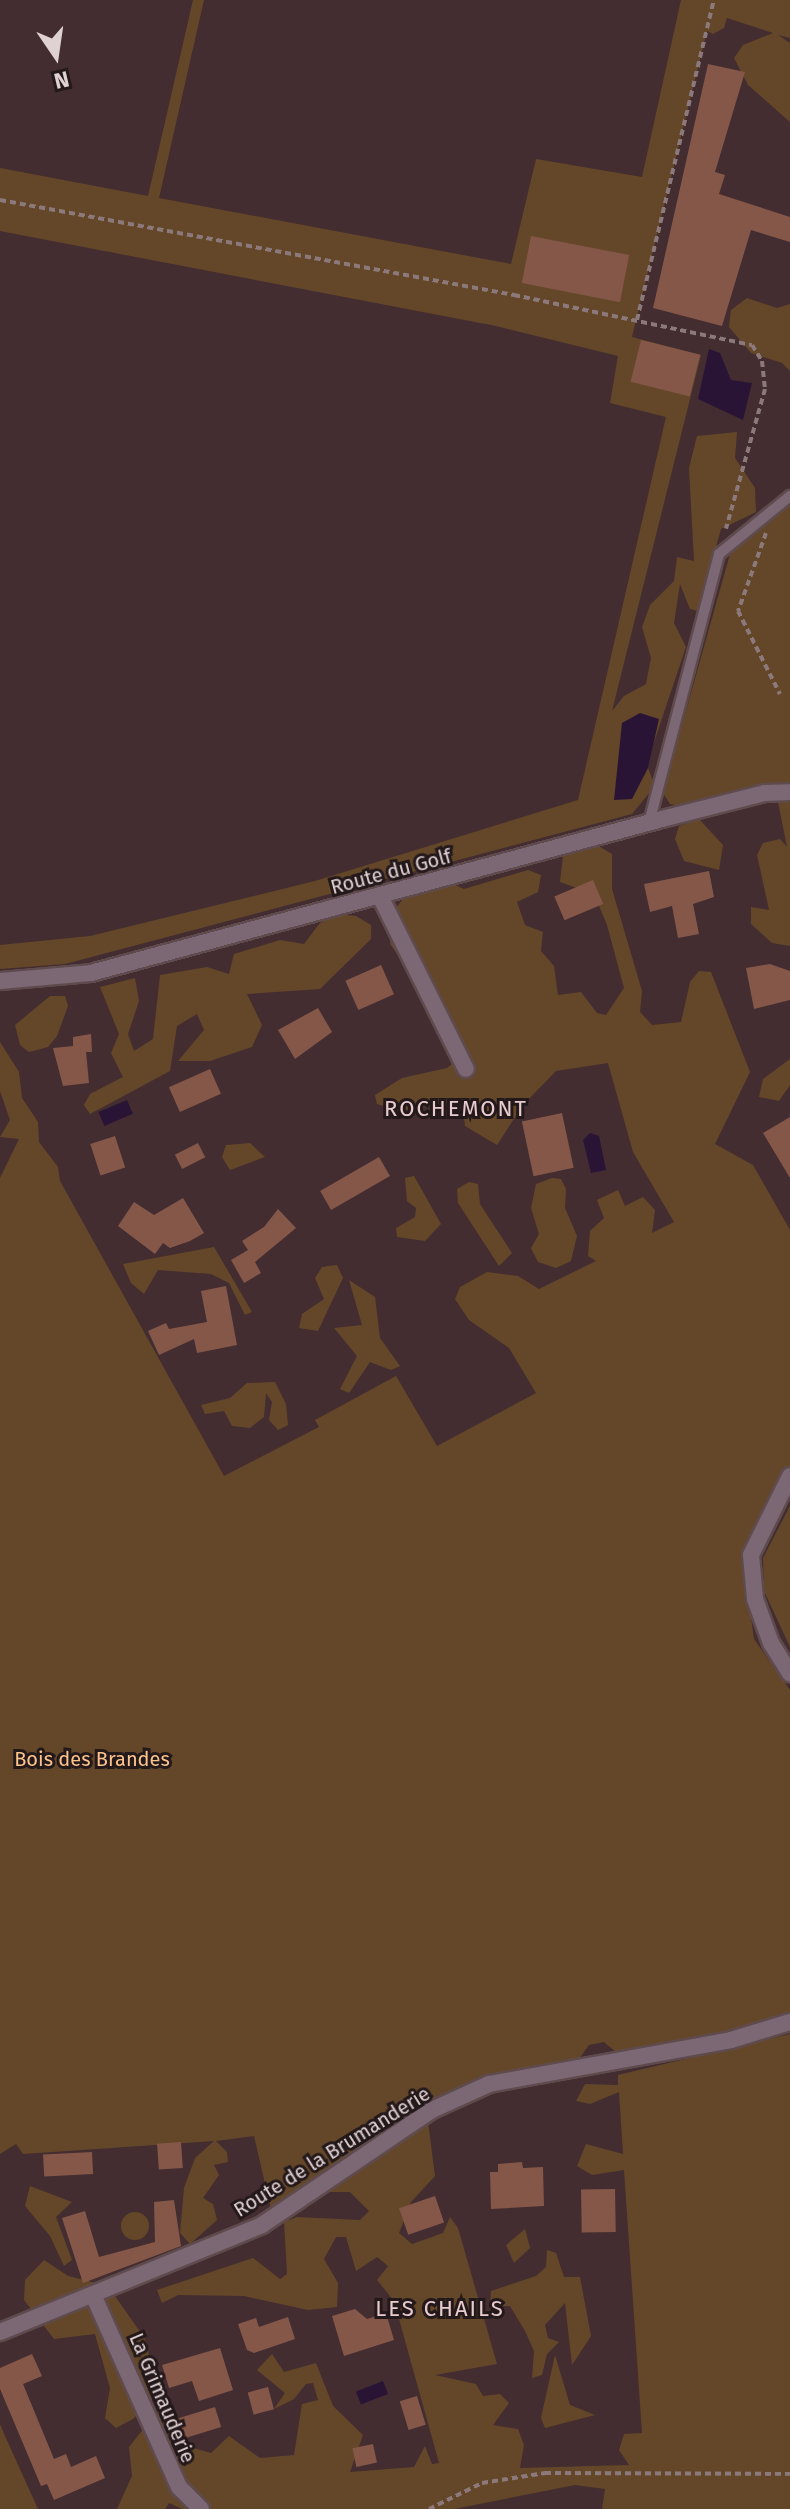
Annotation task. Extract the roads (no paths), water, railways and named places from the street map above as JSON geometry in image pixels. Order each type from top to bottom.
[{"type":"street","name":"Route du Golf","points":[[0,981],[91,973],[649,823],[765,793],[790,792]]},
{"type":"street","points":[[380,896],[466,1069]]},
{"type":"street","points":[[790,1476],[751,1555],[755,1599],[771,1643],[790,1673]]},
{"type":"street","name":"Route de la Brumanderie","points":[[0,2332],[94,2297],[262,2225],[432,2110],[489,2084],[731,2040],[790,2022]]},
{"type":"street","name":"La Grimauderie","points":[[94,2297],[179,2487],[201,2509]]},
{"type":"lane","points":[[649,823],[719,554],[790,496]]},
{"type":"district","name":"ROCHEMONT","points":[[456,1109]]},
{"type":"district","name":"LES CHAILS","points":[[440,2309]]},
{"type":"park label","name":"Bois des Brandes","points":[[92,1759]]}]
